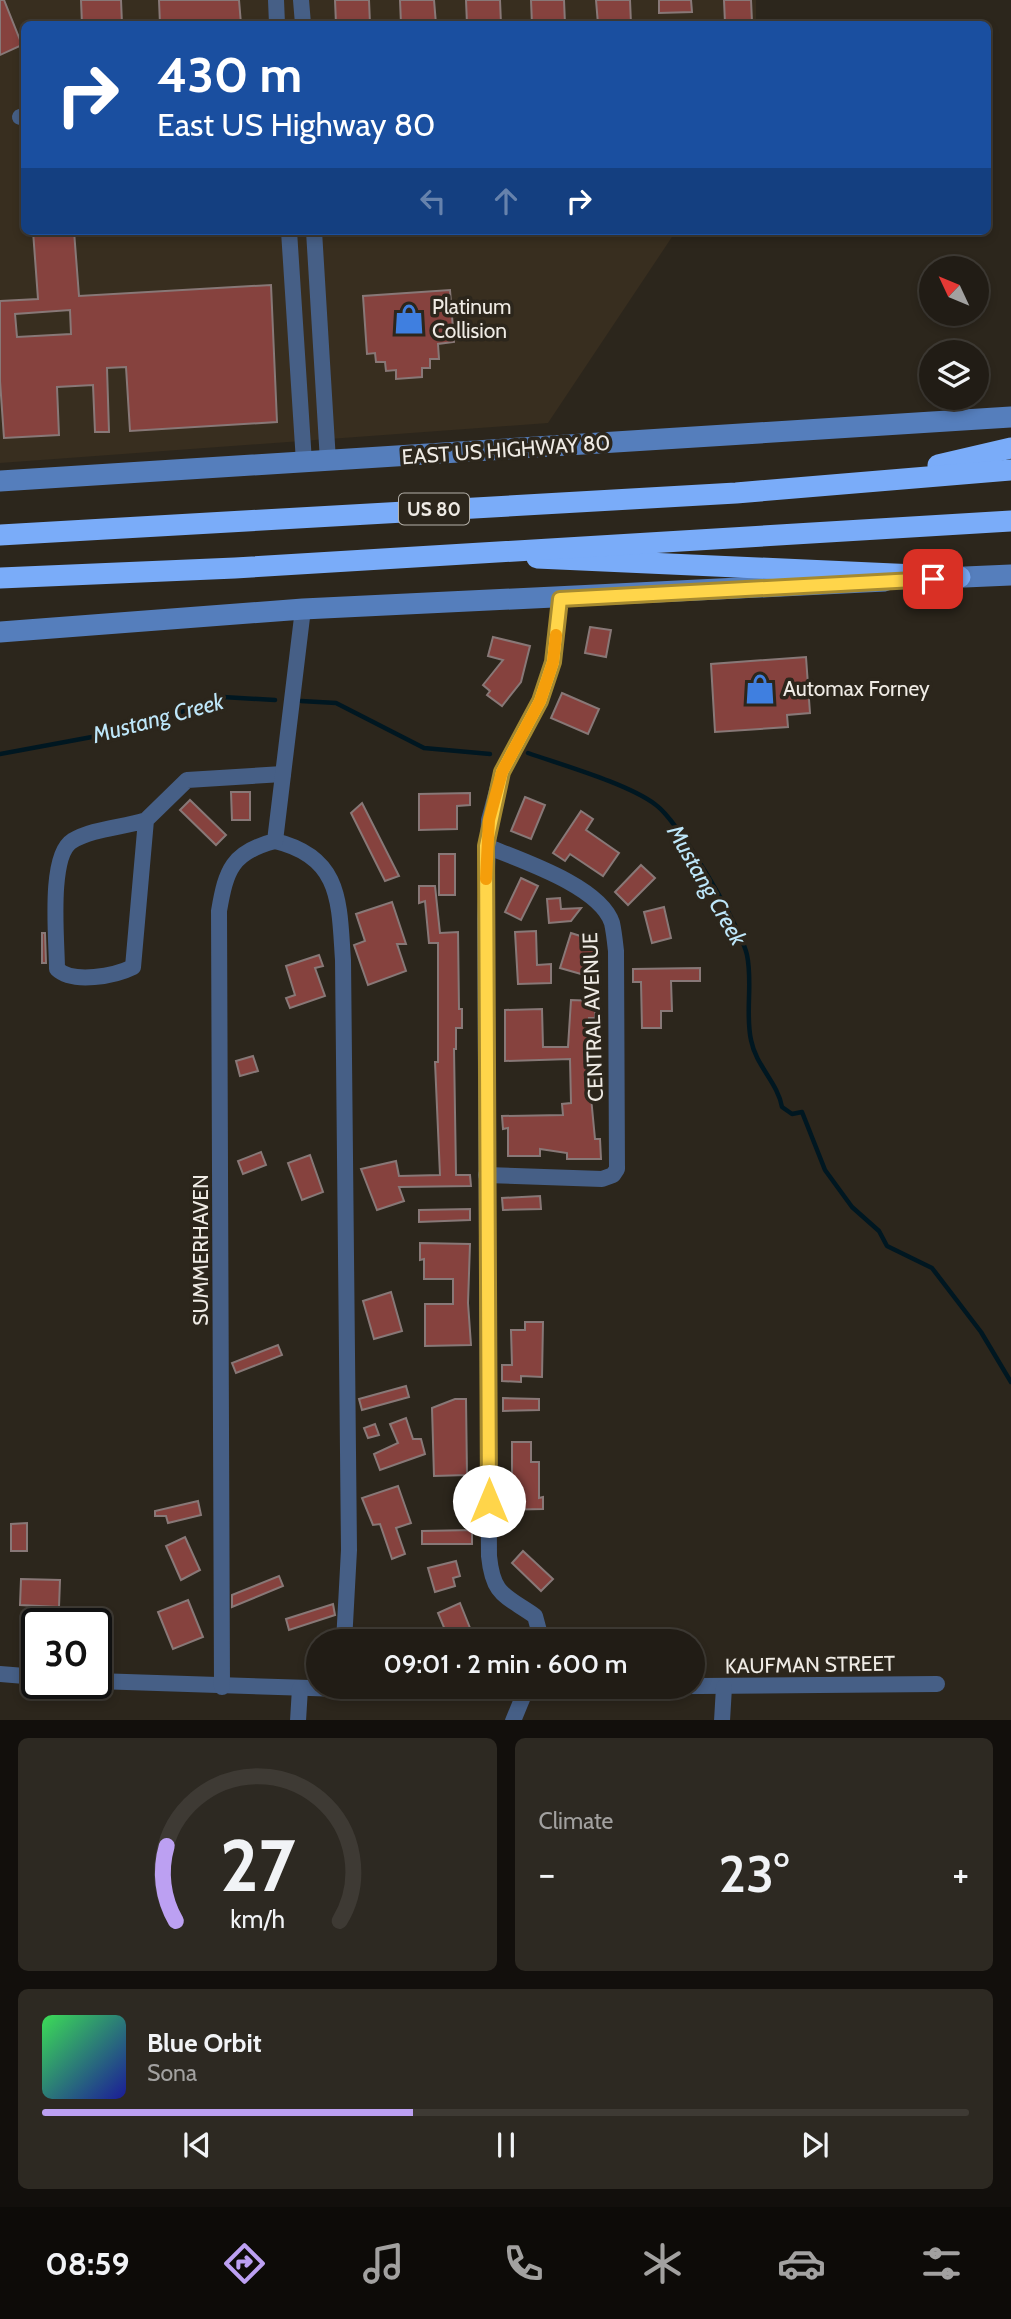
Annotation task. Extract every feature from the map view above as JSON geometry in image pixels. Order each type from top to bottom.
[{"type":"highway","points":[[868,482],[1011,448]]},
{"type":"highway","name":"US 80","points":[[0,535],[736,493],[1011,470]]},
{"type":"highway","name":"US 80","points":[[0,578],[235,568],[1011,521]]},
{"type":"highway","points":[[497,551],[549,560],[960,577]]},
{"type":"main road","name":"EAST US HIGHWAY 80","points":[[0,481],[1011,417]]},
{"type":"main road","points":[[0,632],[303,609],[560,599],[1011,575]]},
{"type":"street","points":[[276,0],[277,21]]},
{"type":"street","points":[[301,0],[303,21]]},
{"type":"street","points":[[289,235],[304,463]]},
{"type":"street","points":[[314,235],[328,461]]},
{"type":"street","points":[[538,1629],[535,1616],[498,1593],[491,1577],[486,1175],[486,846],[502,772],[540,701],[553,662],[560,599]]},
{"type":"street","points":[[303,609],[275,841],[291,845],[316,860],[338,894],[343,960],[349,1550],[345,1629]]},
{"type":"street","points":[[146,820],[136,963],[133,967],[115,974],[85,977],[62,974],[57,968],[57,887],[60,859],[66,845],[99,831],[146,820],[187,780],[283,774]]},
{"type":"street","name":"SUMMERHAVEN","points":[[222,1687],[219,911],[228,873],[233,864],[243,853],[275,841]]},
{"type":"street","name":"CENTRAL AVENUE","points":[[486,846],[574,884],[604,910],[611,922],[616,951],[617,1024],[617,1169],[613,1175],[602,1179],[486,1175]]},
{"type":"street","points":[[0,1674],[21,1676]]},
{"type":"street","name":"KAUFMAN STREET","points":[[112,1682],[306,1688]]},
{"type":"street","name":"KAUFMAN STREET","points":[[705,1687],[937,1684]]},
{"type":"street","points":[[722,1720],[724,1687]]},
{"type":"street","points":[[298,1720],[300,1688]]},
{"type":"street","points":[[513,1720],[522,1699]]},
{"type":"shaded area","points":[[0,0],[756,0],[756,21],[21,21],[21,235],[673,235],[548,423],[0,463]]},
{"type":"building","points":[[0,0],[4,0],[21,45],[0,55]]},
{"type":"building","points":[[81,0],[121,0],[122,21],[82,21]]},
{"type":"building","points":[[159,0],[239,0],[241,21],[160,21]]},
{"type":"building","points":[[335,0],[369,0],[370,21],[336,21]]},
{"type":"building","points":[[400,0],[434,0],[436,21],[401,21]]},
{"type":"building","points":[[466,0],[500,0],[501,21],[467,21]]},
{"type":"building","points":[[531,0],[564,0],[565,21],[532,21]]},
{"type":"building","points":[[596,0],[630,0],[631,21],[598,21]]},
{"type":"building","points":[[659,0],[691,0],[692,12],[659,13]]},
{"type":"building","points":[[724,0],[751,0],[752,21],[725,21]]},
{"type":"building","points":[[33,235],[74,235],[79,296],[271,285],[277,422],[130,431],[126,367],[107,368],[109,432],[95,432],[93,385],[57,387],[59,435],[4,438],[0,381],[0,301],[38,299]],"holes":[[[70,310],[71,334],[17,337],[15,314]]]},
{"type":"building","name":"Platinum Collision","points":[[450,290],[454,342],[438,344],[439,359],[430,359],[430,368],[422,368],[422,377],[396,379],[396,370],[386,371],[385,362],[376,362],[375,353],[367,354],[363,296]]},
{"type":"building","points":[[590,627],[611,630],[606,657],[585,653]]},
{"type":"building","points":[[493,637],[530,646],[521,682],[502,706],[487,695],[490,691],[483,685],[503,660],[488,656]]},
{"type":"building","name":"Automax Forney","points":[[806,657],[810,713],[787,715],[788,727],[715,732],[711,664]]},
{"type":"building","points":[[562,693],[599,709],[588,734],[551,718]]},
{"type":"building","points":[[231,792],[250,792],[250,820],[232,820]]},
{"type":"building","points":[[470,793],[470,805],[457,806],[457,829],[419,830],[419,794]]},
{"type":"building","points":[[525,797],[545,805],[531,839],[511,831]]},
{"type":"building","points":[[190,800],[226,835],[216,845],[180,810]]},
{"type":"building","points":[[362,803],[399,876],[385,881],[351,813]]},
{"type":"building","points":[[581,811],[593,819],[586,830],[619,853],[603,876],[570,854],[565,861],[553,853]]},
{"type":"building","points":[[439,854],[455,854],[455,895],[439,895]]},
{"type":"building","points":[[641,865],[655,878],[628,905],[615,892]]},
{"type":"building","points":[[521,878],[538,886],[521,920],[505,912]]},
{"type":"building","points":[[419,886],[435,886],[440,933],[458,932],[459,1009],[462,1009],[462,1028],[456,1028],[454,1049],[456,1175],[470,1175],[471,1186],[399,1187],[404,1201],[377,1210],[361,1169],[396,1161],[399,1176],[440,1175],[435,1062],[438,1062],[438,943],[429,943],[425,901],[419,903]]},
{"type":"building","points":[[560,898],[561,909],[581,908],[571,921],[549,923],[547,899]]},
{"type":"building","points":[[392,902],[406,944],[397,944],[406,971],[368,985],[354,945],[365,941],[356,914]]},
{"type":"building","points":[[664,907],[671,938],[652,943],[644,912]]},
{"type":"building","points":[[536,931],[537,965],[551,964],[551,983],[518,984],[515,932]]},
{"type":"building","points":[[42,933],[45,933],[46,963],[42,963]]},
{"type":"building","points":[[571,933],[599,942],[588,976],[560,968]]},
{"type":"building","points":[[319,955],[323,966],[315,968],[325,996],[290,1008],[286,998],[295,995],[286,966]]},
{"type":"building","points":[[700,968],[700,981],[671,981],[672,1011],[661,1011],[661,1028],[642,1028],[641,982],[633,982],[633,969]]},
{"type":"building","points":[[571,1000],[596,1001],[595,1018],[589,1018],[588,1066],[595,1139],[600,1139],[601,1159],[567,1159],[567,1153],[540,1149],[540,1156],[508,1156],[508,1128],[503,1129],[502,1116],[563,1115],[562,1104],[571,1103],[570,1059],[505,1061],[505,1010],[542,1009],[543,1047],[568,1047]]},
{"type":"building","points":[[253,1056],[258,1071],[240,1076],[236,1061]]},
{"type":"building","points":[[261,1152],[266,1165],[243,1174],[238,1161]]},
{"type":"building","points":[[310,1155],[323,1192],[302,1200],[288,1163]]},
{"type":"building","points":[[540,1196],[541,1209],[503,1210],[502,1198]]},
{"type":"building","points":[[470,1209],[470,1220],[419,1222],[419,1210]]},
{"type":"building","points":[[420,1243],[470,1244],[468,1303],[471,1345],[425,1346],[425,1304],[453,1304],[453,1279],[424,1279],[424,1259],[420,1260]]},
{"type":"building","points":[[391,1292],[402,1331],[374,1339],[363,1301]]},
{"type":"building","points":[[525,1322],[543,1322],[542,1377],[521,1376],[521,1382],[502,1381],[502,1365],[512,1365],[511,1330],[525,1330]]},
{"type":"building","points":[[278,1345],[282,1355],[236,1373],[232,1363]]},
{"type":"building","points":[[406,1386],[409,1397],[362,1410],[359,1399]]},
{"type":"building","points":[[503,1398],[539,1399],[539,1410],[503,1411]]},
{"type":"building","points":[[455,1399],[466,1399],[467,1475],[434,1476],[432,1408]]},
{"type":"building","points":[[406,1418],[413,1439],[421,1439],[425,1454],[380,1470],[374,1454],[398,1443],[390,1424]]},
{"type":"building","points":[[375,1424],[379,1435],[368,1438],[364,1428]]},
{"type":"building","points":[[512,1442],[531,1442],[531,1462],[539,1462],[539,1498],[543,1497],[543,1509],[502,1510],[502,1498],[512,1498]]},
{"type":"building","points":[[398,1486],[411,1523],[396,1528],[405,1554],[392,1559],[380,1524],[373,1525],[362,1498]]},
{"type":"building","points":[[198,1501],[201,1515],[168,1523],[166,1516],[155,1516],[155,1511]]},
{"type":"building","points":[[27,1523],[27,1551],[11,1551],[11,1524]]},
{"type":"building","points":[[472,1530],[472,1544],[422,1544],[422,1531]]},
{"type":"building","points":[[185,1537],[200,1570],[181,1580],[166,1546]]},
{"type":"building","points":[[523,1551],[553,1579],[541,1591],[512,1563]]},
{"type":"building","points":[[456,1561],[460,1576],[453,1578],[455,1586],[435,1592],[428,1568]]},
{"type":"building","points":[[279,1576],[283,1586],[232,1607],[232,1595]]},
{"type":"building","points":[[21,1579],[60,1580],[59,1607],[20,1605]]},
{"type":"building","points":[[188,1600],[203,1637],[173,1649],[158,1612]]},
{"type":"building","points":[[460,1603],[470,1629],[445,1629],[438,1613]]},
{"type":"building","points":[[333,1604],[335,1615],[289,1630],[286,1619]]},
{"type":"waterway","name":"Mustang Creek","points":[[0,754],[135,729],[223,697],[275,700]]},
{"type":"waterway","name":"Mustang Creek","points":[[301,701],[336,703],[424,748],[490,754]]},
{"type":"waterway","name":"Mustang Creek","points":[[528,753],[629,790],[656,805],[666,815],[708,876],[742,941],[749,966],[751,1040],[757,1058],[776,1090],[782,1107],[792,1114],[802,1112],[825,1170],[852,1207],[879,1231],[887,1246],[932,1268],[981,1332],[1011,1382]]},
{"type":"slow traffic","points":[[486,879],[489,820],[502,772],[540,701],[553,662],[556,635]]},
{"type":"place","name":"Platinum Collision","points":[[409,319]]},
{"type":"place","name":"Automax Forney","points":[[760,689]]},
{"type":"route","points":[[489,1501],[486,846],[489,820],[502,772],[540,701],[553,662],[560,599],[933,579]]}]
